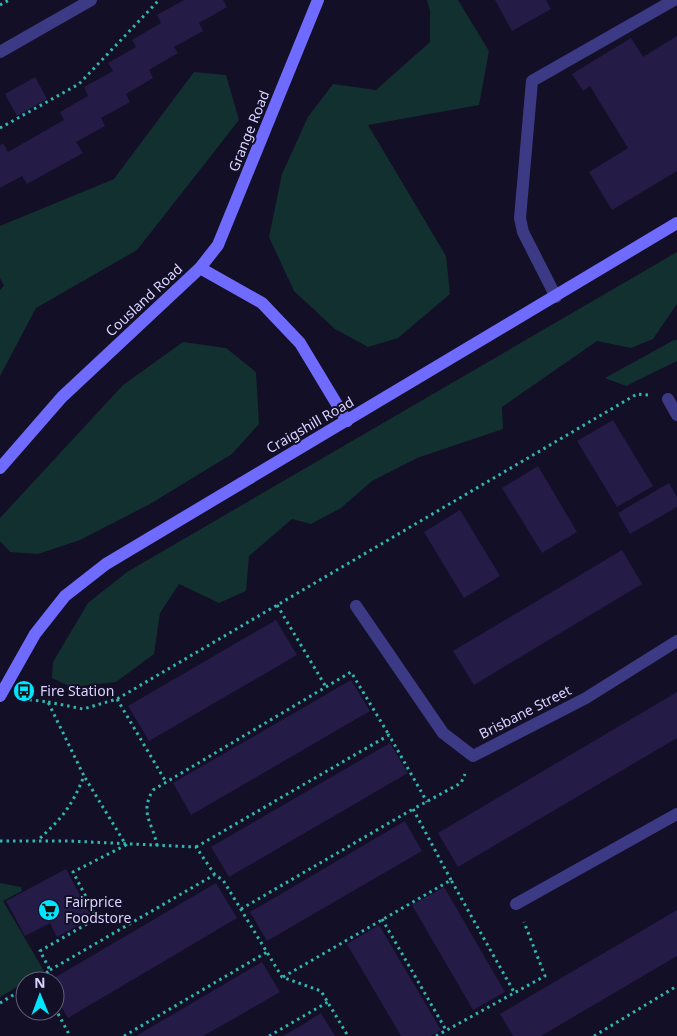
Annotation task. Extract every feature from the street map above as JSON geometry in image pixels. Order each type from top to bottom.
[{"type":"street","points":[[0,52],[91,0]]},
{"type":"street","name":"Grange Road","points":[[200,268],[218,246],[318,0]]},
{"type":"street","points":[[556,297],[523,232],[520,218],[532,81],[674,0]]},
{"type":"street","name":"Craigshill Road","points":[[0,696],[41,626],[65,596],[106,564],[677,223]]},
{"type":"street","name":"Cousland Road","points":[[0,468],[62,397],[200,268],[262,303],[300,343],[347,421]]},
{"type":"street","points":[[668,399],[677,415]]},
{"type":"street","name":"Brisbane Street","points":[[356,606],[443,733],[472,756],[586,698],[677,641]]},
{"type":"street","points":[[516,904],[677,814]]},
{"type":"path","points":[[0,5],[9,0]]},
{"type":"path","points":[[0,128],[79,84],[159,0]]},
{"type":"path","points":[[19,699],[48,702],[83,709],[117,699],[637,394],[668,399]]},
{"type":"path","points":[[277,605],[326,687]]},
{"type":"path","points":[[157,846],[146,810],[146,801],[153,790],[351,672],[427,802]]},
{"type":"path","points":[[117,699],[166,782]]},
{"type":"path","points":[[48,702],[84,776],[126,845]]},
{"type":"path","points":[[0,841],[196,847],[389,735]]},
{"type":"path","points":[[241,909],[461,783],[472,756]]},
{"type":"path","points":[[36,841],[59,821],[72,804],[84,776]]},
{"type":"path","points":[[413,809],[514,992]]},
{"type":"path","points":[[126,845],[73,872],[97,918],[40,951],[50,970],[215,875]]},
{"type":"path","points":[[196,847],[215,875],[223,880],[282,977],[321,991],[348,1036]]},
{"type":"path","points":[[282,977],[451,880]]},
{"type":"path","points":[[436,1036],[544,976],[516,904]]},
{"type":"path","points":[[382,920],[446,1030]]},
{"type":"path","points":[[124,1036],[267,952]]},
{"type":"path","points":[[594,1036],[677,986]]},
{"type":"path","points":[[0,1004],[15,994]]},
{"type":"path","points":[[269,1036],[328,1002]]},
{"type":"path","points":[[62,1021],[70,1036]]},
{"type":"green space","points":[[427,0],[458,0],[489,51],[479,105],[368,125],[446,256],[450,294],[398,338],[368,347],[335,329],[294,291],[269,237],[282,174],[308,117],[333,84],[376,90],[430,42],[430,11]]},
{"type":"green space","points":[[194,72],[226,75],[239,120],[137,250],[36,308],[0,376],[0,290],[4,286],[0,278],[0,226],[114,179]]},
{"type":"green space","points":[[677,252],[677,304],[653,339],[631,348],[597,341],[502,407],[503,429],[417,458],[372,481],[341,508],[311,524],[292,519],[249,556],[246,591],[219,603],[179,584],[160,613],[154,654],[116,682],[71,687],[52,678],[53,662],[88,603],[127,572]]},
{"type":"green space","points":[[677,340],[677,361],[626,386],[605,378]]},
{"type":"green space","points":[[183,342],[226,348],[256,372],[259,424],[232,454],[150,504],[80,540],[38,554],[10,552],[0,541],[0,518],[123,385]]},
{"type":"green space","points":[[0,883],[21,887],[22,891],[3,901],[44,971],[15,971],[15,988],[0,997]]},
{"type":"building","points":[[184,0],[223,0],[227,7],[199,23],[203,31],[174,47],[178,53],[149,70],[153,78],[126,94],[130,102],[101,118],[105,126],[76,142],[83,153],[27,184],[22,176],[0,188],[0,145],[3,143],[8,152],[64,120],[60,112],[88,96],[84,87],[113,71],[108,63],[136,47],[132,40],[161,23],[157,15]]},
{"type":"building","points":[[495,0],[546,0],[551,9],[512,31]]},
{"type":"building","points":[[677,36],[677,171],[612,210],[589,172],[628,148],[590,86],[583,91],[572,74],[631,38],[643,57]]},
{"type":"building","points":[[35,77],[47,99],[17,116],[5,94]]},
{"type":"building","points":[[613,420],[653,486],[617,507],[577,441]]},
{"type":"building","points":[[538,466],[577,532],[542,553],[502,488]]},
{"type":"building","points":[[669,483],[677,497],[677,507],[630,534],[618,513]]},
{"type":"building","points":[[460,510],[500,576],[464,598],[424,532]]},
{"type":"building","points":[[622,550],[642,584],[474,685],[453,651]]},
{"type":"building","points":[[276,620],[297,655],[149,741],[128,706]]},
{"type":"building","points":[[351,680],[370,711],[191,815],[173,783]]},
{"type":"building","points":[[677,692],[677,738],[458,867],[438,833]]},
{"type":"building","points":[[390,743],[408,773],[229,877],[211,847]]},
{"type":"building","points":[[405,821],[422,851],[267,941],[250,912]]},
{"type":"building","name":"Fairprice Foodstore","points":[[66,869],[92,918],[57,937],[50,923],[25,936],[6,901]]},
{"type":"building","points":[[216,883],[237,918],[68,1018],[65,1013],[65,972]]},
{"type":"building","points":[[444,887],[505,992],[473,1010],[412,905]]},
{"type":"building","points":[[677,910],[677,956],[541,1036],[513,1036],[500,1014]]},
{"type":"building","points":[[379,925],[441,1030],[431,1036],[401,1036],[347,944]]},
{"type":"building","points":[[262,962],[280,992],[203,1036],[136,1036]]},
{"type":"building","points":[[321,1013],[335,1036],[283,1036],[302,1025]]},
{"type":"place","name":"Fire Station","points":[[24,691]]},
{"type":"place","name":"Fairprice Foodstore","points":[[49,910]]}]
